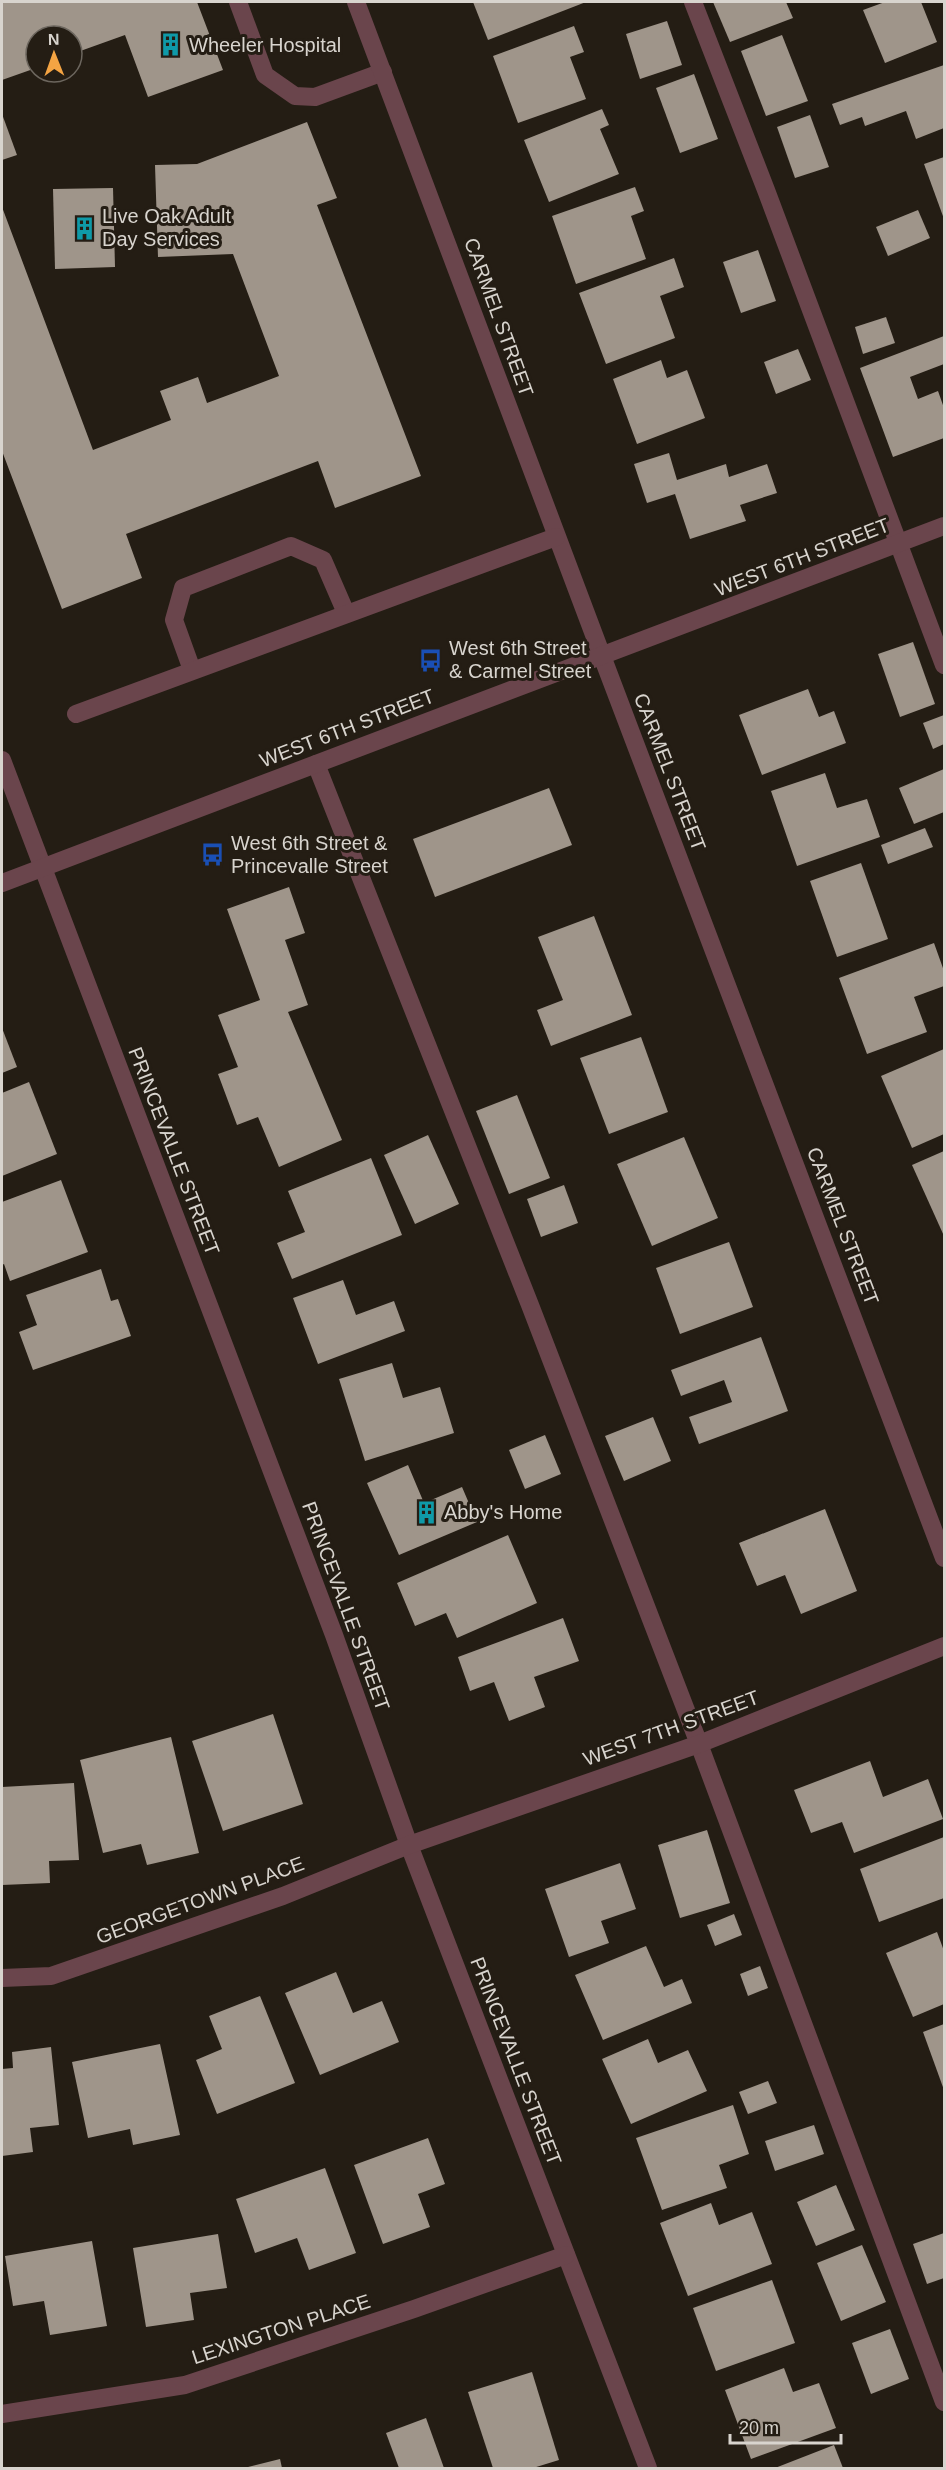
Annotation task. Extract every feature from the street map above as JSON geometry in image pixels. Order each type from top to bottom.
[{"type":"street","points":[[238,2],[266,75],[295,96],[315,97],[383,72]]},
{"type":"street","name":"CARMEL STREET","points":[[356,2],[556,537],[945,1558]]},
{"type":"street","points":[[693,2],[945,665]]},
{"type":"street","name":"WEST 6TH STREET","points":[[2,883],[945,526]]},
{"type":"street","points":[[76,714],[556,537]]},
{"type":"street","points":[[192,670],[174,620],[183,588],[291,546],[323,560],[346,613]]},
{"type":"street","name":"PRINCEVALLE STREET","points":[[2,760],[334,1635],[409,1845],[648,2469]]},
{"type":"street","points":[[316,764],[530,1305],[699,1744],[945,2402]]},
{"type":"street","name":"WEST 7TH STREET","points":[[409,1845],[699,1744],[945,1646]]},
{"type":"street","name":"GEORGETOWN PLACE","points":[[2,1978],[51,1976],[283,1896],[409,1845]]},
{"type":"street","name":"LEXINGTON PLACE","points":[[2,2414],[185,2385],[414,2309],[566,2255]]},
{"type":"building","name":"Wheeler Hospital","points":[[2,2],[197,2],[223,70],[148,97],[125,35],[84,50],[84,24],[24,24],[24,72],[2,80]]},
{"type":"building","points":[[473,2],[586,2],[488,40]]},
{"type":"building","points":[[713,2],[786,2],[793,18],[730,42]]},
{"type":"building","points":[[885,2],[921,2],[937,42],[885,63],[863,10]]},
{"type":"building","points":[[667,21],[682,65],[640,79],[626,34]]},
{"type":"building","points":[[574,26],[584,52],[570,57],[586,99],[518,123],[493,56]]},
{"type":"building","points":[[782,35],[808,101],[766,116],[741,51]]},
{"type":"building","points":[[944,65],[944,128],[916,139],[906,111],[865,126],[862,117],[840,125],[832,104]]},
{"type":"building","points":[[694,74],[718,139],[680,153],[656,88]]},
{"type":"building","points":[[602,109],[609,125],[600,129],[619,174],[549,202],[524,140]]},
{"type":"building","points":[[2,114],[17,155],[2,160]]},
{"type":"building","points":[[810,115],[829,167],[795,178],[777,127]]},
{"type":"building","points":[[307,122],[337,198],[317,205],[421,476],[335,508],[318,461],[126,534],[142,578],[62,609],[2,451],[2,207],[93,450],[171,420],[160,391],[198,377],[207,403],[279,376],[233,254],[158,257],[155,165],[197,164]]},
{"type":"building","points":[[944,157],[944,219],[924,164]]},
{"type":"building","points":[[635,187],[644,211],[631,216],[646,259],[576,284],[552,216]]},
{"type":"building","name":"Live Oak Adult Day Services","points":[[113,188],[115,267],[55,269],[53,189]]},
{"type":"building","points":[[918,210],[930,238],[888,256],[876,227]]},
{"type":"building","points":[[758,250],[776,301],[741,313],[723,262]]},
{"type":"building","points":[[674,258],[684,287],[660,296],[675,338],[606,364],[579,293]]},
{"type":"building","points":[[886,317],[895,343],[863,354],[855,327]]},
{"type":"building","points":[[944,336],[944,364],[910,377],[918,399],[938,391],[944,408],[944,438],[893,457],[860,368]]},
{"type":"building","points":[[798,349],[811,380],[776,394],[764,362]]},
{"type":"building","points":[[661,360],[667,378],[687,370],[705,418],[637,444],[613,379]]},
{"type":"building","points":[[669,453],[677,480],[726,464],[729,477],[767,464],[777,493],[740,505],[746,521],[690,539],[675,494],[647,503],[634,464]]},
{"type":"building","points":[[913,642],[935,704],[900,717],[878,654]]},
{"type":"building","points":[[808,689],[819,717],[834,711],[846,743],[762,775],[739,715]]},
{"type":"building","points":[[944,715],[944,744],[933,749],[923,723]]},
{"type":"building","points":[[944,769],[944,812],[914,824],[899,788]]},
{"type":"building","points":[[825,773],[837,808],[867,799],[880,837],[797,866],[771,791]]},
{"type":"building","points":[[549,788],[572,845],[435,897],[413,839]]},
{"type":"building","points":[[925,828],[933,847],[888,864],[881,845]]},
{"type":"building","points":[[861,863],[888,939],[837,957],[810,881]]},
{"type":"building","points":[[289,887],[305,933],[285,940],[308,1005],[288,1012],[342,1140],[279,1167],[258,1117],[237,1125],[218,1074],[238,1067],[218,1015],[260,1000],[227,909]]},
{"type":"building","points":[[594,916],[632,1015],[551,1046],[537,1010],[563,1000],[538,937]]},
{"type":"building","points":[[934,943],[944,971],[944,986],[914,997],[927,1032],[867,1054],[839,978]]},
{"type":"building","points":[[2,1028],[17,1067],[2,1073]]},
{"type":"building","points":[[641,1037],[668,1112],[609,1134],[580,1058]]},
{"type":"building","points":[[944,1049],[944,1134],[912,1148],[881,1076]]},
{"type":"building","points":[[29,1082],[57,1154],[2,1176],[2,1093]]},
{"type":"building","points":[[517,1095],[550,1178],[509,1194],[476,1111]]},
{"type":"building","points":[[428,1135],[459,1204],[415,1224],[384,1155]]},
{"type":"building","points":[[684,1137],[718,1218],[652,1246],[617,1164]]},
{"type":"building","points":[[944,1151],[944,1236],[912,1165]]},
{"type":"building","points":[[371,1158],[402,1235],[292,1279],[277,1243],[305,1232],[288,1191]]},
{"type":"building","points":[[61,1180],[88,1252],[10,1281],[4,1264],[2,1265],[2,1202]]},
{"type":"building","points":[[564,1185],[578,1223],[541,1237],[527,1199]]},
{"type":"building","points":[[729,1242],[753,1307],[680,1334],[656,1268]]},
{"type":"building","points":[[101,1269],[111,1301],[118,1299],[131,1336],[33,1370],[19,1332],[37,1325],[26,1295]]},
{"type":"building","points":[[343,1280],[356,1315],[394,1301],[405,1331],[318,1364],[293,1298]]},
{"type":"building","points":[[761,1337],[788,1411],[699,1444],[689,1417],[732,1402],[724,1380],[681,1396],[671,1370]]},
{"type":"building","points":[[392,1363],[403,1398],[440,1387],[454,1433],[365,1461],[339,1379]]},
{"type":"building","points":[[653,1417],[671,1461],[624,1481],[605,1436]]},
{"type":"building","points":[[545,1435],[561,1474],[525,1489],[509,1450]]},
{"type":"building","name":"Abby's Home","points":[[408,1465],[424,1503],[462,1487],[477,1522],[399,1555],[367,1483]]},
{"type":"building","points":[[825,1509],[857,1591],[801,1614],[785,1575],[757,1586],[739,1543]]},
{"type":"building","points":[[508,1535],[537,1603],[457,1638],[446,1613],[415,1626],[397,1583]]},
{"type":"building","points":[[563,1618],[579,1661],[534,1677],[545,1707],[509,1721],[494,1682],[470,1691],[458,1657]]},
{"type":"building","points":[[273,1714],[303,1804],[223,1831],[192,1741]]},
{"type":"building","points":[[171,1737],[199,1853],[147,1865],[141,1844],[103,1853],[80,1760]]},
{"type":"building","points":[[870,1761],[883,1797],[928,1779],[943,1819],[854,1853],[842,1822],[811,1833],[794,1790]]},
{"type":"building","points":[[74,1783],[79,1860],[49,1861],[50,1883],[2,1885],[2,1787]]},
{"type":"building","points":[[707,1830],[730,1903],[680,1918],[658,1845]]},
{"type":"building","points":[[944,1837],[944,1898],[879,1922],[860,1869]]},
{"type":"building","points":[[620,1863],[636,1909],[601,1921],[609,1943],[569,1957],[545,1889]]},
{"type":"building","points":[[734,1914],[742,1935],[715,1946],[707,1925]]},
{"type":"building","points":[[937,1932],[944,1951],[944,2004],[913,2017],[886,1953]]},
{"type":"building","points":[[646,1946],[664,1987],[682,1979],[692,2003],[603,2040],[575,1975]]},
{"type":"building","points":[[760,1966],[768,1988],[748,1996],[740,1974]]},
{"type":"building","points":[[336,1972],[353,2013],[382,2001],[399,2042],[320,2075],[285,1993]]},
{"type":"building","points":[[260,1996],[295,2083],[217,2114],[196,2060],[222,2049],[209,2016]]},
{"type":"building","points":[[944,2024],[944,2090],[923,2032]]},
{"type":"building","points":[[648,2039],[658,2063],[688,2050],[707,2091],[631,2124],[602,2059]]},
{"type":"building","points":[[160,2044],[180,2135],[133,2145],[130,2129],[88,2138],[72,2062]]},
{"type":"building","points":[[51,2047],[59,2125],[30,2128],[33,2152],[2,2156],[2,2069],[13,2068],[12,2052]]},
{"type":"building","points":[[768,2081],[777,2103],[748,2114],[739,2092]]},
{"type":"building","points":[[733,2105],[749,2154],[719,2165],[727,2188],[662,2210],[636,2138]]},
{"type":"building","points":[[814,2125],[824,2154],[775,2171],[765,2141]]},
{"type":"building","points":[[428,2138],[445,2184],[418,2194],[430,2227],[383,2244],[354,2165]]},
{"type":"building","points":[[325,2168],[356,2253],[309,2270],[297,2238],[255,2253],[236,2199]]},
{"type":"building","points":[[836,2185],[855,2230],[816,2246],[797,2202]]},
{"type":"building","points":[[711,2203],[719,2225],[752,2212],[772,2264],[688,2296],[660,2223]]},
{"type":"building","points":[[944,2233],[944,2278],[927,2284],[913,2244]]},
{"type":"building","points":[[218,2234],[227,2288],[190,2293],[194,2320],[146,2327],[133,2248]]},
{"type":"building","points":[[92,2241],[107,2326],[50,2335],[44,2301],[13,2306],[5,2256]]},
{"type":"building","points":[[862,2245],[886,2302],[841,2321],[817,2263]]},
{"type":"building","points":[[772,2280],[795,2343],[716,2371],[693,2308]]},
{"type":"building","points":[[890,2329],[909,2379],[871,2394],[852,2343]]},
{"type":"building","points":[[784,2368],[793,2392],[819,2383],[836,2428],[751,2459],[725,2390]]},
{"type":"building","points":[[532,2372],[559,2460],[533,2468],[493,2468],[468,2392]]},
{"type":"building","points":[[426,2418],[444,2468],[399,2468],[386,2433]]},
{"type":"building","points":[[834,2445],[843,2468],[775,2468]]},
{"type":"building","points":[[280,2459],[282,2468],[244,2468]]},
{"type":"place","name":"Wheeler Hospital","points":[[171,45]]},
{"type":"place","name":"Live Oak Adult Day Services","points":[[84,228]]},
{"type":"place","name":"West 6th Street & Carmel Street","points":[[431,660]]},
{"type":"place","name":"West 6th Street & Princevalle Street","points":[[213,854]]},
{"type":"place","name":"Abby's Home","points":[[426,1512]]}]
